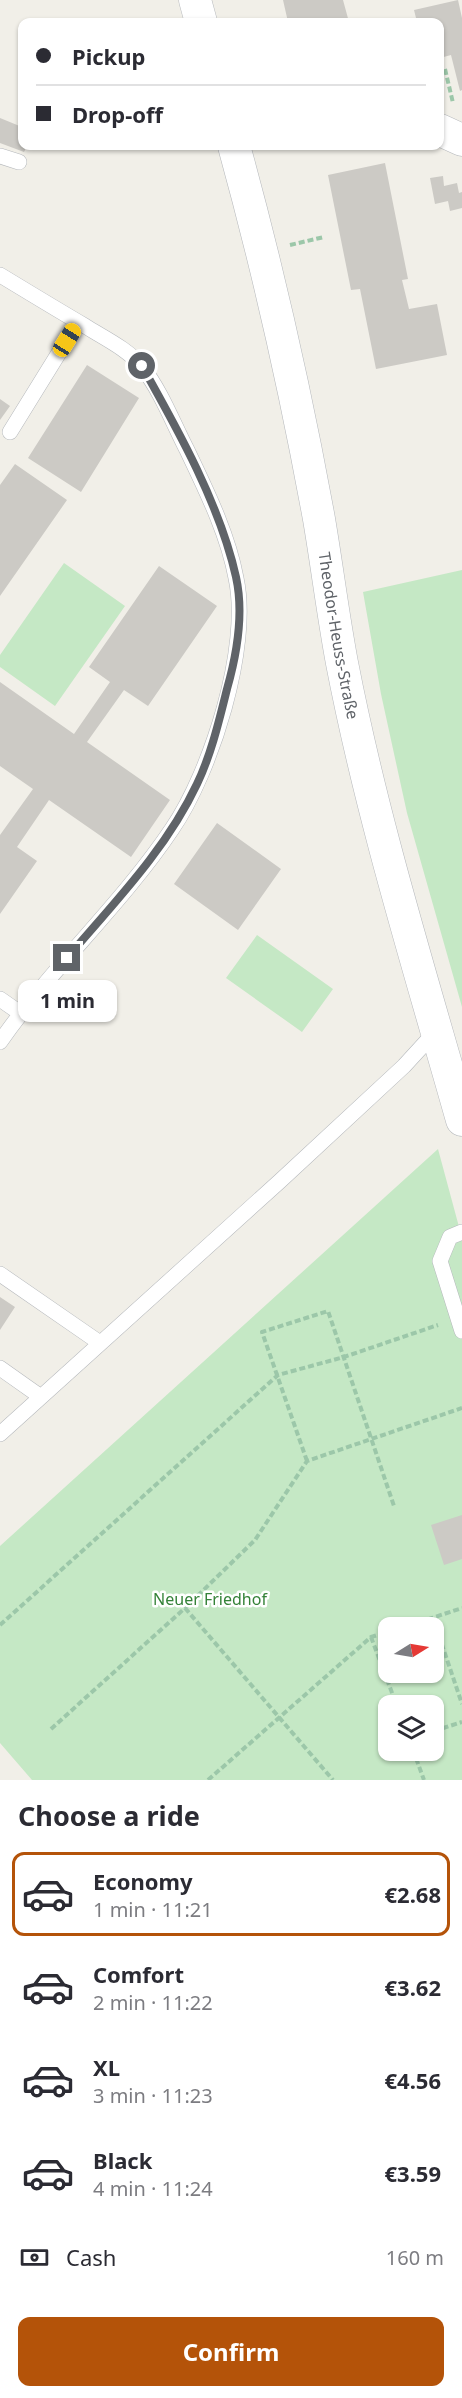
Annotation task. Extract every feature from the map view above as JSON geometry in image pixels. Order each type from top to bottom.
[{"type":"street","points":[[195,0],[200,18]]},
{"type":"street","points":[[444,132],[462,140]]},
{"type":"street","name":"Theodor-Heuss-Straße","points":[[235,150],[287,357],[318,518],[342,663],[371,795],[409,941],[462,1120]]},
{"type":"lane","points":[[0,156],[19,162]]},
{"type":"lane","points":[[0,275],[115,345],[142,366],[169,414],[220,526],[237,578],[240,622],[232,671],[217,728],[193,793],[172,829],[129,885],[20,1013],[0,1042]]},
{"type":"lane","points":[[10,432],[78,322]]},
{"type":"lane","points":[[0,999],[20,1013]]},
{"type":"lane","points":[[0,1434],[404,1066],[437,1030]]},
{"type":"lane","points":[[460,1325],[440,1261],[450,1237],[462,1232]]},
{"type":"lane","points":[[0,1274],[100,1343]]},
{"type":"lane","points":[[0,1368],[41,1397]]},
{"type":"path","points":[[307,1461],[262,1332],[328,1311],[394,1506]]},
{"type":"path","points":[[0,1625],[278,1375],[460,1325]]},
{"type":"path","points":[[51,1729],[185,1608],[255,1540],[307,1461],[462,1408]]},
{"type":"path","points":[[185,1608],[333,1780]]},
{"type":"path","points":[[436,1617],[462,1608]]},
{"type":"path","points":[[208,1780],[277,1717],[371,1637],[378,1635]]},
{"type":"path","points":[[371,1637],[393,1695]]},
{"type":"path","points":[[444,1651],[462,1704]]},
{"type":"path","points":[[444,1728],[462,1722]]},
{"type":"path","points":[[418,1761],[424,1780]]},
{"type":"green space","points":[[64,563],[125,606],[55,706],[0,667],[0,655]]},
{"type":"green space","points":[[462,570],[462,1007],[407,813],[381,694],[363,592]]},
{"type":"green space","points":[[257,935],[333,989],[302,1032],[226,978]]},
{"type":"green space","name":"Neuer Friedhof","points":[[438,1149],[462,1238],[462,1780],[32,1780],[0,1743],[0,1546]]},
{"type":"building","points":[[283,0],[343,0],[348,18],[287,18]]},
{"type":"building","points":[[458,0],[462,18],[462,90],[460,91],[451,55],[444,57],[444,18],[416,18],[414,10]]},
{"type":"building","points":[[0,118],[18,125],[18,150],[0,143]]},
{"type":"building","points":[[385,163],[408,279],[402,280],[409,309],[437,304],[447,355],[376,369],[360,289],[351,290],[328,175]]},
{"type":"building","points":[[443,176],[444,186],[457,183],[459,193],[462,192],[462,208],[450,211],[448,201],[435,204],[430,178]]},
{"type":"building","points":[[87,365],[139,398],[81,492],[28,458]]},
{"type":"building","points":[[0,399],[10,406],[0,420]]},
{"type":"building","points":[[15,464],[67,500],[0,596],[0,485]]},
{"type":"building","points":[[159,566],[217,606],[148,706],[124,690],[87,742],[170,800],[131,857],[49,800],[17,847],[37,861],[0,914],[0,835],[33,789],[0,766],[0,682],[74,734],[110,682],[89,667]]},
{"type":"building","points":[[217,823],[281,869],[238,930],[174,884]]},
{"type":"building","points":[[0,1297],[15,1307],[0,1330]]},
{"type":"building","points":[[462,1515],[462,1559],[444,1565],[431,1525]]},
{"type":"route","points":[[67,958],[129,885],[172,829],[198,784],[217,728],[232,671],[240,622],[237,578],[220,526],[195,466],[142,366]]}]
